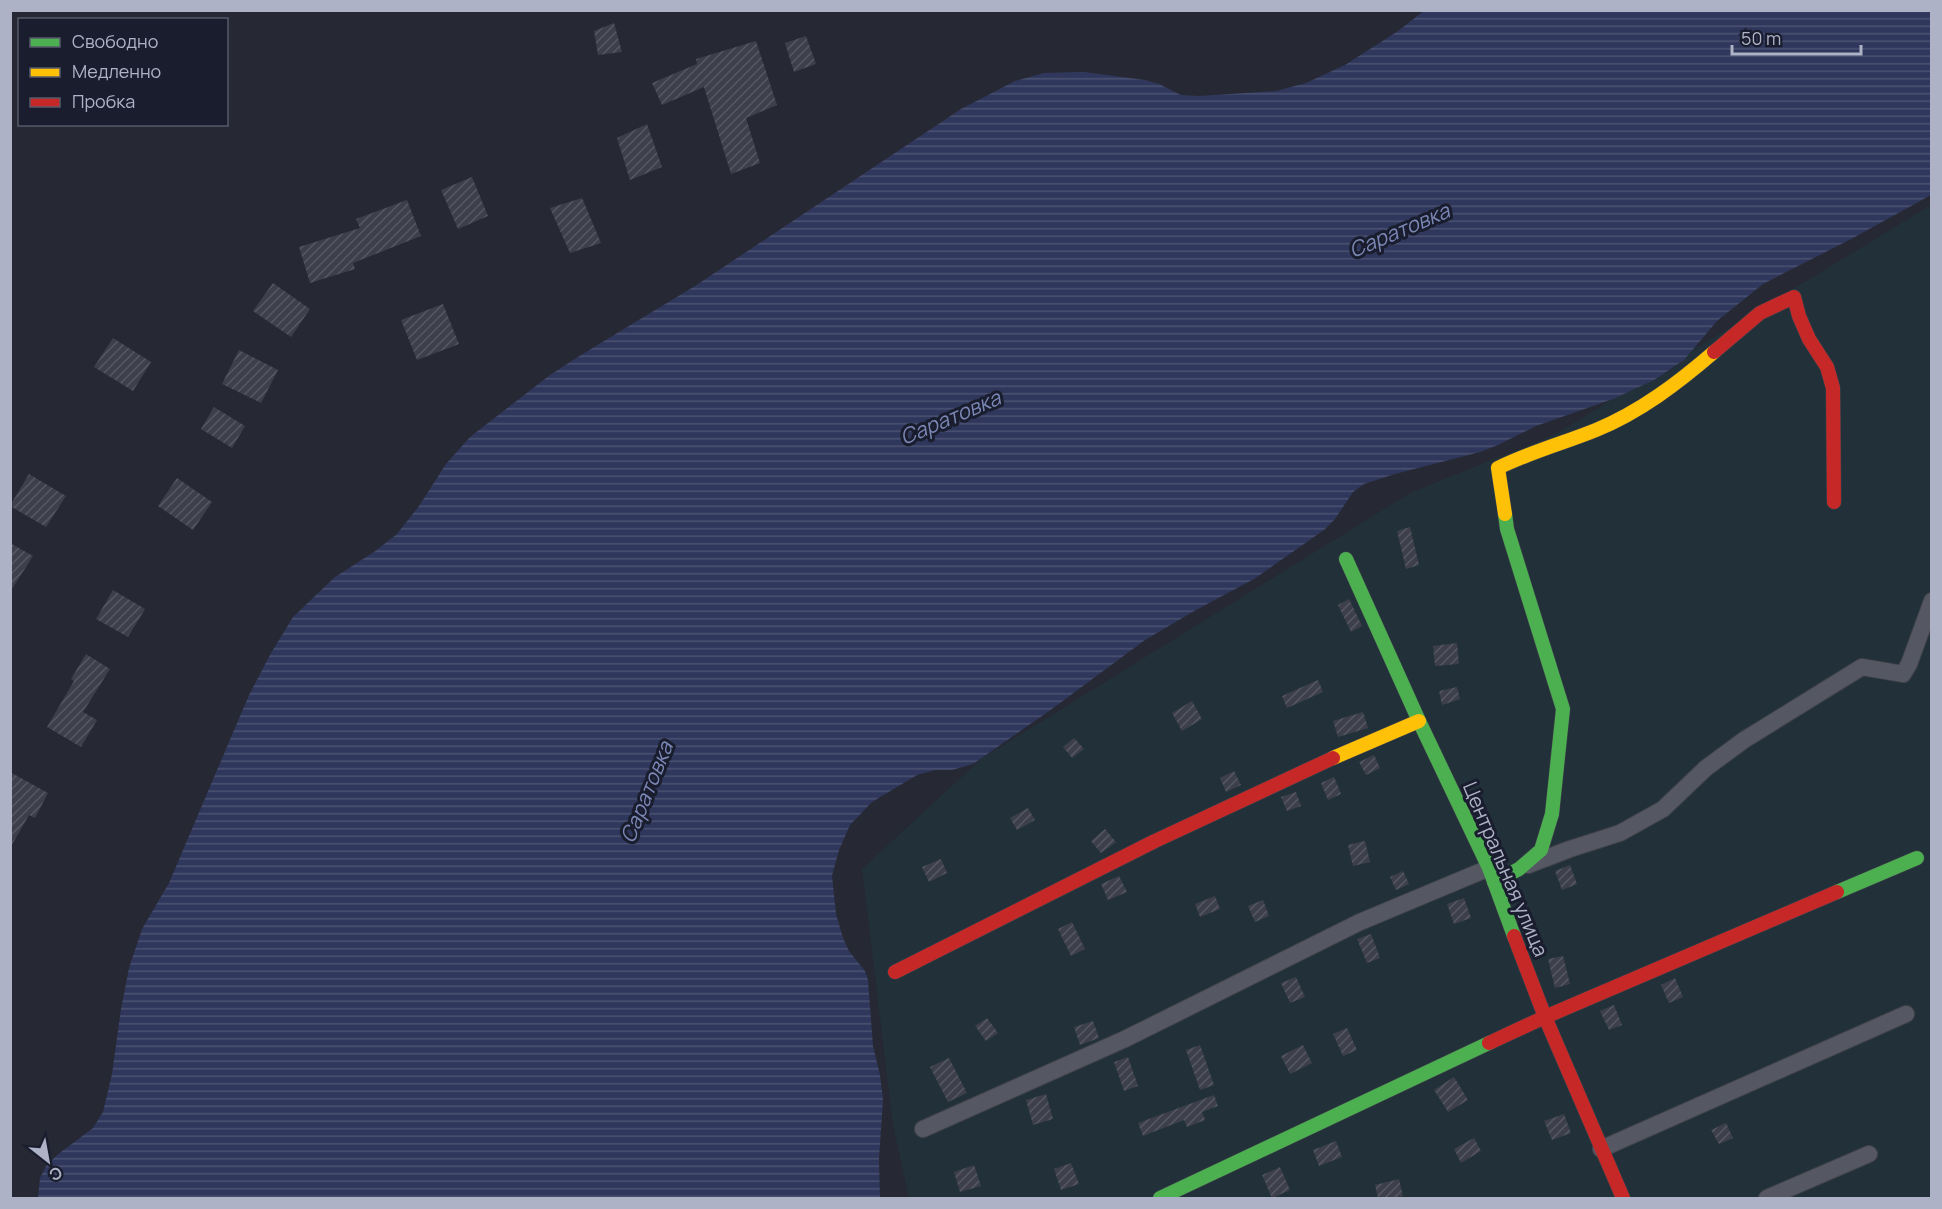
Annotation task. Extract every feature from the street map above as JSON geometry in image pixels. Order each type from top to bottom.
[{"type":"street","points":[[1519,869],[1541,850],[1552,814],[1563,709],[1507,529],[1498,468],[1529,453],[1596,430],[1634,412],[1687,375],[1760,314],[1794,297],[1799,316],[1809,339],[1827,368],[1833,388],[1834,502]]},
{"type":"street","name":"Центральная улица","points":[[1346,559],[1492,875],[1545,1017],[1623,1198]]},
{"type":"street","points":[[922,1129],[1125,1039],[1360,921],[1620,833],[1663,809],[1706,768],[1744,740],[1862,667],[1903,674],[1909,664],[1932,601]]},
{"type":"street","points":[[895,972],[1192,823],[1335,755],[1419,721]]},
{"type":"street","points":[[1160,1198],[1545,1017],[1917,858]]},
{"type":"street","points":[[1601,1149],[1906,1014]]},
{"type":"street","points":[[1767,1198],[1869,1154]]},
{"type":"shaded area","points":[[1931,205],[1931,1198],[909,1198],[893,1125],[862,869],[981,759],[1410,493],[1554,435],[1613,399],[1671,370],[1693,350]]},
{"type":"water","name":"Саратовка","points":[[1425,10],[1931,11],[1931,195],[1763,284],[1717,321],[1684,360],[1654,380],[1613,399],[1536,426],[1480,452],[1364,484],[1353,492],[1335,519],[1324,530],[1254,579],[1145,640],[973,764],[952,770],[935,770],[917,775],[872,802],[850,825],[839,850],[832,876],[836,914],[843,938],[849,951],[865,971],[868,980],[873,1046],[883,1100],[879,1159],[880,1198],[38,1198],[40,1178],[46,1166],[93,1128],[103,1112],[112,1074],[129,968],[142,929],[169,883],[249,695],[271,653],[293,617],[335,577],[397,534],[419,506],[446,464],[470,437],[550,375],[695,286],[961,109],[1015,81],[1044,73],[1084,72],[1145,80],[1181,95],[1276,91],[1306,83],[1345,65],[1398,31]]},
{"type":"building","points":[[614,23],[622,52],[598,55],[594,31]]},
{"type":"building","points":[[806,36],[816,64],[794,72],[785,43]]},
{"type":"building","points":[[756,41],[777,105],[746,118],[760,163],[731,174],[704,87],[662,105],[652,83],[697,64],[696,59]]},
{"type":"building","points":[[647,124],[662,167],[630,180],[617,138]]},
{"type":"building","points":[[472,177],[488,216],[458,229],[441,190]]},
{"type":"building","points":[[582,198],[601,243],[570,253],[550,208]]},
{"type":"building","points":[[407,200],[421,236],[353,263],[355,269],[310,283],[299,247],[360,228],[356,219]]},
{"type":"building","points":[[273,283],[310,309],[291,337],[253,311]]},
{"type":"building","points":[[443,304],[459,344],[417,360],[401,320]]},
{"type":"building","points":[[113,338],[151,362],[133,391],[94,367]]},
{"type":"building","points":[[239,350],[278,370],[261,403],[222,384]]},
{"type":"building","points":[[214,407],[245,426],[232,448],[201,429]]},
{"type":"building","points":[[29,474],[66,496],[46,527],[10,506]]},
{"type":"building","points":[[177,478],[212,502],[193,530],[158,506]]},
{"type":"building","points":[[1410,527],[1419,565],[1406,569],[1397,531]]},
{"type":"building","points":[[10,543],[33,556],[10,592]]},
{"type":"building","points":[[113,590],[145,609],[128,637],[96,619]]},
{"type":"building","points":[[1349,599],[1362,626],[1351,632],[1338,605]]},
{"type":"building","points":[[1457,643],[1459,664],[1435,666],[1433,646]]},
{"type":"building","points":[[86,654],[110,669],[83,712],[97,720],[81,747],[47,727],[74,681],[71,679]]},
{"type":"building","points":[[1318,680],[1323,692],[1287,708],[1282,696]]},
{"type":"building","points":[[1457,687],[1460,699],[1442,705],[1439,691]]},
{"type":"building","points":[[1192,701],[1202,719],[1182,731],[1172,713]]},
{"type":"building","points":[[1363,712],[1368,728],[1338,737],[1333,721]]},
{"type":"building","points":[[1074,738],[1084,749],[1072,758],[1063,747]]},
{"type":"building","points":[[1374,755],[1380,768],[1366,775],[1359,762]]},
{"type":"building","points":[[1234,771],[1241,785],[1226,792],[1220,778]]},
{"type":"building","points":[[10,772],[48,793],[35,818],[29,815],[10,848]]},
{"type":"building","points":[[1334,777],[1341,794],[1328,800],[1321,783]]},
{"type":"building","points":[[1296,792],[1301,806],[1287,811],[1281,797]]},
{"type":"building","points":[[1028,808],[1035,820],[1017,830],[1010,818]]},
{"type":"building","points":[[1105,829],[1116,842],[1101,853],[1091,841]]},
{"type":"building","points":[[1365,841],[1370,862],[1353,866],[1348,845]]},
{"type":"building","points":[[941,859],[947,873],[929,882],[922,867]]},
{"type":"building","points":[[1570,865],[1577,884],[1562,890],[1555,871]]},
{"type":"building","points":[[1403,871],[1409,884],[1396,890],[1390,877]]},
{"type":"building","points":[[1119,876],[1127,892],[1108,900],[1101,884]]},
{"type":"building","points":[[1215,896],[1220,909],[1200,917],[1195,904]]},
{"type":"building","points":[[1464,898],[1471,918],[1454,924],[1447,904]]},
{"type":"building","points":[[1263,900],[1269,916],[1255,922],[1248,906]]},
{"type":"building","points":[[1072,922],[1085,949],[1071,956],[1058,929]]},
{"type":"building","points":[[1371,934],[1380,958],[1367,963],[1357,939]]},
{"type":"building","points":[[1563,956],[1570,984],[1555,988],[1548,959]]},
{"type":"building","points":[[1296,977],[1305,997],[1290,1003],[1281,983]]},
{"type":"building","points":[[1675,978],[1683,997],[1669,1003],[1661,985]]},
{"type":"building","points":[[1614,1005],[1622,1025],[1609,1030],[1600,1011]]},
{"type":"building","points":[[987,1018],[998,1033],[986,1041],[975,1026]]},
{"type":"building","points":[[1093,1021],[1099,1038],[1080,1045],[1074,1027]]},
{"type":"building","points":[[1347,1028],[1357,1050],[1343,1056],[1333,1034]]},
{"type":"building","points":[[1200,1045],[1214,1085],[1200,1090],[1186,1050]]},
{"type":"building","points":[[1303,1045],[1312,1063],[1290,1074],[1281,1056]]},
{"type":"building","points":[[1128,1057],[1138,1086],[1124,1091],[1114,1062]]},
{"type":"building","points":[[949,1058],[967,1093],[948,1102],[930,1067]]},
{"type":"building","points":[[1454,1077],[1468,1100],[1448,1112],[1434,1090]]},
{"type":"building","points":[[1046,1094],[1053,1119],[1033,1125],[1026,1100]]},
{"type":"building","points":[[1214,1095],[1218,1106],[1202,1112],[1205,1120],[1187,1127],[1184,1120],[1143,1136],[1138,1123]]},
{"type":"building","points":[[1564,1114],[1571,1133],[1552,1140],[1544,1121]]},
{"type":"building","points":[[1726,1123],[1733,1138],[1719,1144],[1711,1130]]},
{"type":"building","points":[[1474,1138],[1481,1151],[1461,1163],[1454,1149]]},
{"type":"building","points":[[1336,1141],[1342,1157],[1319,1166],[1313,1150]]},
{"type":"building","points":[[1071,1163],[1079,1184],[1061,1190],[1054,1169]]},
{"type":"building","points":[[974,1165],[981,1186],[960,1192],[954,1172]]},
{"type":"building","points":[[1280,1167],[1290,1190],[1272,1198],[1262,1175]]},
{"type":"building","points":[[1399,1179],[1403,1196],[1378,1198],[1375,1185]]},
{"type":"traffic: fast","points":[[1494,882],[1519,869],[1541,850],[1552,814],[1563,709],[1507,529],[1505,514]]},
{"type":"traffic: fast","points":[[1346,559],[1489,868],[1514,936]]},
{"type":"traffic: fast","points":[[1837,892],[1917,858]]},
{"type":"traffic: fast","points":[[1160,1198],[1489,1043]]},
{"type":"traffic: slow","points":[[1505,514],[1498,468],[1596,430],[1628,415],[1672,386],[1714,352]]},
{"type":"traffic: slow","points":[[1333,758],[1419,721]]},
{"type":"traffic: jam","points":[[1714,352],[1760,313],[1794,297],[1799,316],[1809,339],[1827,367],[1833,388],[1834,502]]},
{"type":"traffic: jam","points":[[895,972],[1155,841],[1333,758]]},
{"type":"traffic: jam","points":[[1489,1043],[1837,892]]},
{"type":"traffic: jam","points":[[1514,936],[1545,1017],[1623,1198]]}]
